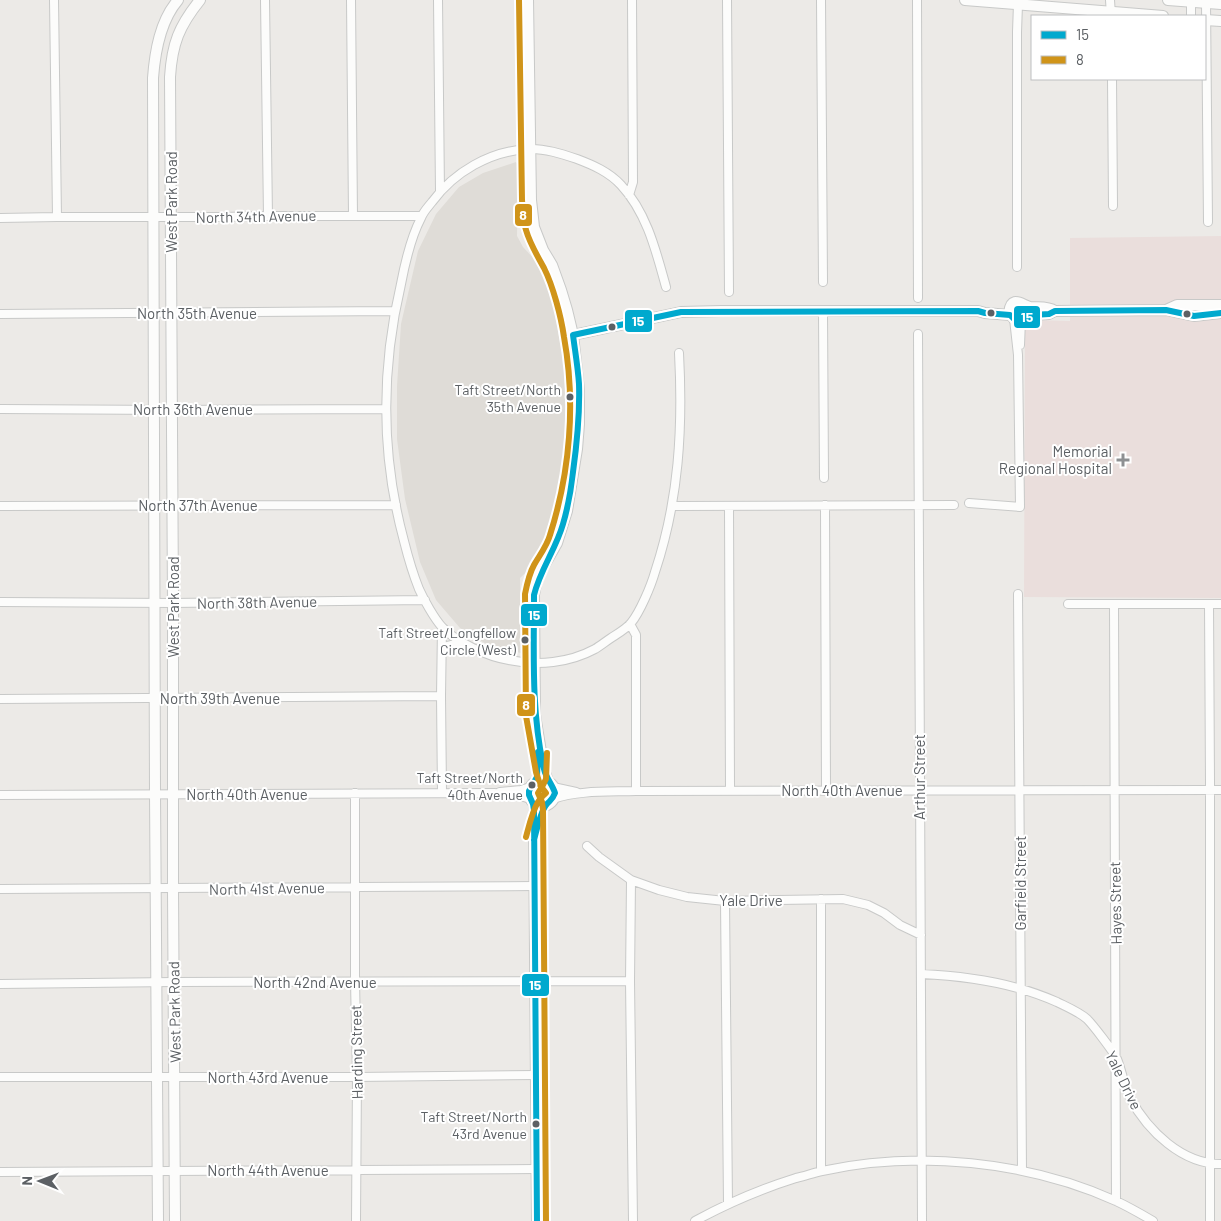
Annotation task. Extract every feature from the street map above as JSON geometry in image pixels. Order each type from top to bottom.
[{"type":"street","points":[[54,0],[58,216]]},
{"type":"street","name":"West Park Road","points":[[158,1221],[153,78],[154,56],[158,40],[163,26],[178,0]]},
{"type":"street","name":"West Park Road","points":[[175,1221],[170,77],[174,45],[190,12],[200,0]]},
{"type":"street","points":[[265,0],[268,216]]},
{"type":"street","points":[[352,0],[353,216]]},
{"type":"street","points":[[438,0],[440,192]]},
{"type":"street","points":[[528,0],[531,200],[534,227],[543,250],[552,265],[561,290],[573,335],[579,390],[577,448],[567,511],[558,542],[541,572],[535,589],[533,615],[538,770],[529,793],[535,808],[537,1221]]},
{"type":"street","points":[[630,195],[633,182],[632,0]]},
{"type":"street","points":[[727,0],[728,292]]},
{"type":"street","points":[[822,0],[822,282]]},
{"type":"street","points":[[916,0],[918,298]]},
{"type":"street","points":[[965,0],[1019,2],[1111,14],[1137,15]]},
{"type":"street","points":[[1110,0],[1111,14]]},
{"type":"street","points":[[1168,0],[1221,4]]},
{"type":"street","points":[[1191,1],[1191,15]]},
{"type":"street","points":[[1017,267],[1016,32],[1019,2]]},
{"type":"street","points":[[1205,15],[1206,3]]},
{"type":"street","points":[[1206,20],[1221,21]]},
{"type":"street","points":[[1112,80],[1113,206]]},
{"type":"street","points":[[1206,80],[1208,222]]},
{"type":"street","points":[[666,287],[652,238],[643,217],[630,195],[618,182],[603,171],[562,153],[531,148],[509,152],[485,160],[467,169],[440,192],[421,216],[404,270],[394,311],[388,359],[386,409],[389,462],[396,505],[408,555],[425,600],[442,627],[462,642],[482,652],[500,659],[534,664],[573,658],[595,649],[630,624],[650,586],[662,553],[672,506],[680,439],[681,390],[679,353]]},
{"type":"street","name":"North 34th Avenue","points":[[0,218],[58,216],[421,216]]},
{"type":"street","points":[[969,503],[1020,507],[1018,355],[1016,316],[1012,304],[1021,302],[1032,307],[1048,307],[1055,311]]},
{"type":"street","points":[[1016,316],[1028,311],[1026,305]]},
{"type":"street","points":[[1166,310],[1177,305],[1221,305]]},
{"type":"street","points":[[573,335],[681,312],[978,311],[1016,316],[1049,314],[1055,311],[1166,310],[1194,316],[1221,313]]},
{"type":"street","name":"North 35th Avenue","points":[[0,314],[394,311]]},
{"type":"street","points":[[823,312],[824,478]]},
{"type":"street","name":"Arthur Street","points":[[918,334],[922,1221]]},
{"type":"street","name":"North 36th Avenue","points":[[0,408],[154,410],[386,409]]},
{"type":"street","name":"North 37th Avenue","points":[[0,506],[396,505]]},
{"type":"street","points":[[825,505],[826,790]]},
{"type":"street","points":[[672,506],[954,505]]},
{"type":"street","points":[[729,506],[730,790]]},
{"type":"street","name":"Garfield Street","points":[[1018,594],[1022,1171]]},
{"type":"street","name":"North 38th Avenue","points":[[0,602],[173,603],[425,600]]},
{"type":"street","points":[[1068,604],[1221,604]]},
{"type":"street","name":"Hayes Street","points":[[1114,604],[1116,1201]]},
{"type":"street","points":[[1209,604],[1210,1221]]},
{"type":"street","points":[[630,624],[636,635],[636,791]]},
{"type":"street","points":[[442,627],[442,793]]},
{"type":"street","points":[[442,649],[462,642]]},
{"type":"street","name":"North 39th Avenue","points":[[0,698],[441,696]]},
{"type":"street","points":[[534,840],[541,816],[555,793],[544,770],[538,740]]},
{"type":"street","points":[[533,784],[542,780],[551,784]]},
{"type":"street","name":"North 40th Avenue","points":[[0,795],[494,793],[521,790],[533,784]]},
{"type":"street","name":"North 40th Avenue","points":[[551,784],[583,793]]},
{"type":"street","name":"North 40th Avenue","points":[[550,802],[562,796],[583,793],[636,791],[1221,790]]},
{"type":"street","name":"Harding Street","points":[[355,793],[356,1221]]},
{"type":"street","name":"North 40th Avenue","points":[[494,793],[524,797],[532,801]]},
{"type":"street","points":[[532,801],[539,806],[550,802]]},
{"type":"street","name":"Yale Drive","points":[[587,846],[631,880],[659,890],[687,897],[725,901],[843,899],[868,904],[884,912],[900,925],[921,935]]},
{"type":"street","points":[[631,880],[630,981],[633,1221]]},
{"type":"street","name":"North 41st Avenue","points":[[0,889],[535,886]]},
{"type":"street","points":[[821,899],[821,1171]]},
{"type":"street","points":[[725,901],[728,1204]]},
{"type":"street","name":"Yale Drive","points":[[921,974],[995,982],[1036,992],[1069,1008],[1087,1020],[1116,1057],[1129,1096],[1142,1117],[1165,1142],[1188,1156],[1210,1164]]},
{"type":"street","name":"North 42nd Avenue","points":[[0,984],[630,981]]},
{"type":"street","name":"North 43rd Avenue","points":[[0,1077],[536,1076]]},
{"type":"street","points":[[695,1221],[728,1204],[772,1186],[821,1171],[881,1162],[922,1161],[977,1164],[1022,1171],[1069,1184],[1116,1201],[1153,1221]]},
{"type":"street","points":[[1210,1164],[1221,1164]]},
{"type":"street","name":"North 44th Avenue","points":[[0,1172],[536,1169]]},
{"type":"shaded area","points":[[516,162],[518,165],[517,236],[523,247],[538,263],[552,300],[566,373],[566,445],[554,512],[537,562],[520,578],[521,653],[488,645],[460,628],[436,600],[420,562],[405,499],[397,439],[397,386],[401,324],[418,251],[436,214],[459,187],[483,173]]},
{"type":"shaded area","name":"Memorial Regional Hospital","points":[[1221,236],[1221,598],[1024,597],[1025,324],[1033,320],[1070,321],[1070,238]]},
{"type":"transit line","name":"8","points":[[519,0],[522,200],[525,227],[544,268],[559,311],[568,362],[570,387],[569,437],[557,511],[549,539],[534,565],[525,594],[526,716],[536,772],[540,785],[546,793],[536,806],[526,837]]},
{"type":"transit line","name":"15","points":[[534,840],[542,812],[555,793],[544,769],[537,726],[534,682],[534,595],[560,533],[571,485],[579,417],[579,384],[573,335],[681,312],[978,311],[1010,315],[1014,319],[1019,320],[1055,311],[1166,310],[1194,316],[1221,313]]},
{"type":"transit line","name":"15","points":[[537,1221],[534,810],[529,791],[537,777],[538,752]]},
{"type":"transit line","name":"8","points":[[546,1221],[543,810],[538,793],[546,779],[547,753]]},
{"type":"place","name":"Taft Street/North 35th Avenue","points":[[570,397]]},
{"type":"place","name":"Memorial Regional Hospital","points":[[1123,460]]},
{"type":"place","name":"Taft Street/Longfellow Circle (West)","points":[[525,640]]},
{"type":"place","name":"Taft Street/North 40th Avenue","points":[[532,785]]},
{"type":"place","name":"Taft Street/North 43rd Avenue","points":[[536,1124]]}]
